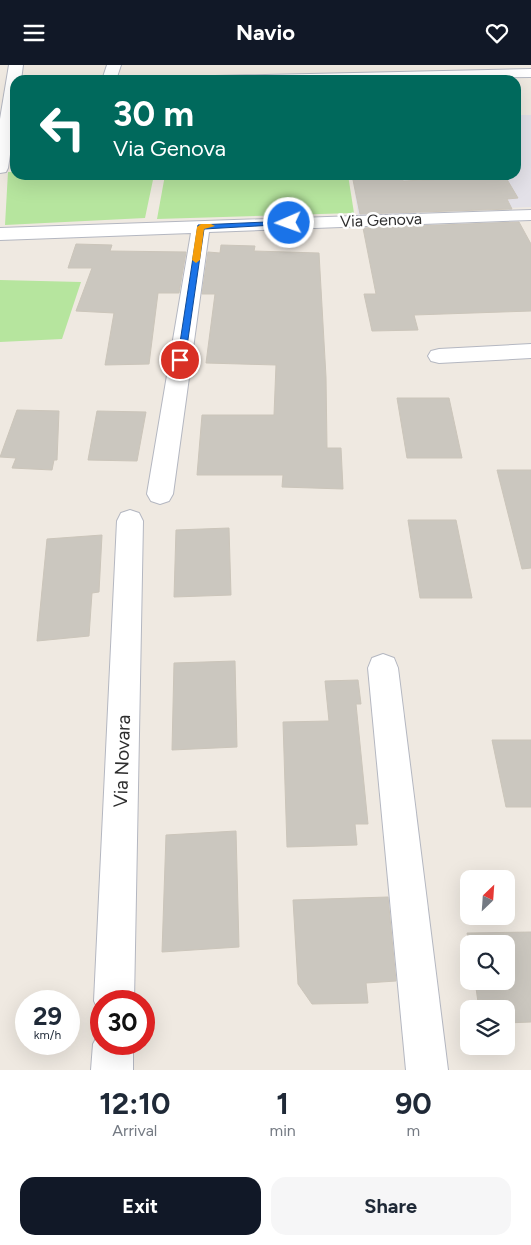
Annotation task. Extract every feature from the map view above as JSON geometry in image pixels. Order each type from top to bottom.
[{"type":"street","points":[[302,75],[531,73]]},
{"type":"street","points":[[0,168],[10,111]]},
{"type":"street","name":"Via Genova","points":[[0,234],[531,215]]},
{"type":"street","points":[[160,493],[201,227]]},
{"type":"street","points":[[439,357],[531,351]]},
{"type":"street","name":"Via Novara","points":[[114,990],[130,521]]},
{"type":"street","points":[[383,668],[427,1070]]},
{"type":"street","points":[[112,1070],[113,1055]]},
{"type":"shaded area","points":[[521,115],[531,115],[531,207],[446,211],[422,209],[417,213],[411,214],[358,215],[353,180],[521,180]]},
{"type":"green space","points":[[8,172],[10,172],[10,180],[153,180],[145,218],[5,225]]},
{"type":"green space","points":[[164,180],[349,180],[354,213],[157,219]]},
{"type":"green space","points":[[0,280],[81,282],[62,339],[0,342]]},
{"type":"building","points":[[353,180],[507,180],[518,198],[507,199],[512,209],[360,214]]},
{"type":"building","points":[[519,222],[531,244],[531,311],[414,315],[418,330],[372,331],[364,294],[376,294],[363,228]]},
{"type":"building","points":[[76,244],[112,245],[110,251],[186,252],[179,293],[158,293],[149,364],[105,365],[114,313],[76,311],[92,268],[68,268]]},
{"type":"building","points":[[221,245],[255,246],[254,251],[319,253],[326,377],[327,448],[341,448],[343,489],[282,487],[283,475],[197,475],[202,415],[274,415],[276,365],[206,363],[215,294],[202,294],[208,252],[220,253]]},
{"type":"building","points":[[397,398],[449,398],[462,458],[407,458]]},
{"type":"building","points":[[17,410],[59,411],[57,460],[54,460],[52,470],[12,468],[16,458],[0,457]]},
{"type":"building","points":[[97,411],[146,412],[137,461],[88,460]]},
{"type":"building","points":[[497,470],[531,470],[531,568],[522,569]]},
{"type":"building","points":[[408,520],[456,520],[472,598],[420,598]]},
{"type":"building","points":[[229,528],[231,595],[174,597],[176,530]]},
{"type":"building","points":[[102,535],[99,592],[92,593],[89,636],[37,641],[47,539]]},
{"type":"building","points":[[235,661],[237,747],[172,750],[174,663]]},
{"type":"building","points":[[358,680],[361,704],[356,704],[368,824],[355,824],[357,845],[287,847],[283,722],[329,721],[325,681]]},
{"type":"building","points":[[492,740],[531,740],[531,807],[506,807]]},
{"type":"building","points":[[236,831],[239,947],[162,952],[166,835]]},
{"type":"building","points":[[388,897],[396,981],[366,983],[368,1003],[312,1004],[298,984],[293,900]]},
{"type":"building","points":[[531,932],[531,1022],[515,1023],[515,1000],[478,1000],[476,990],[515,990],[515,935],[467,935],[467,933]]},
{"type":"slow traffic","points":[[196,260],[201,227],[211,226]]},
{"type":"route","points":[[180,360],[201,227],[289,223]]}]
